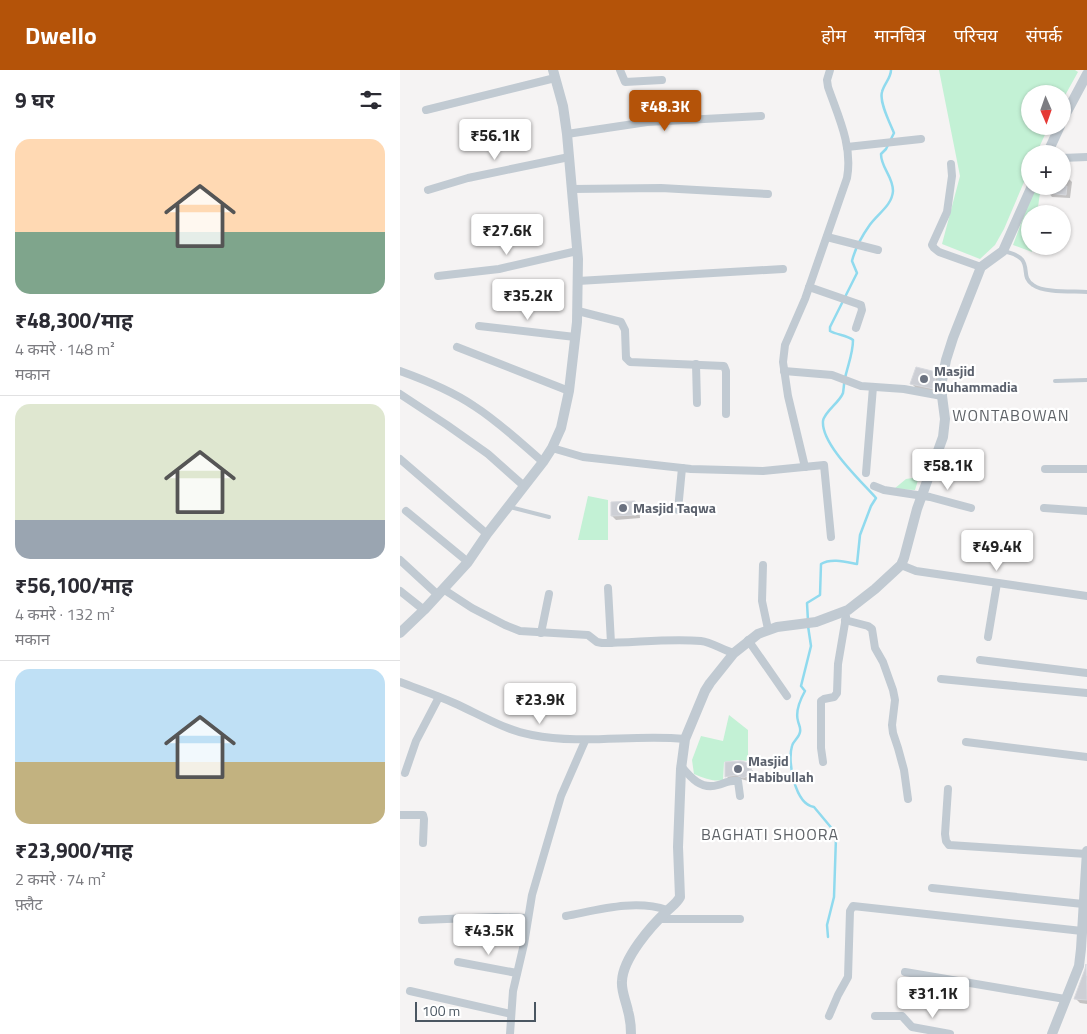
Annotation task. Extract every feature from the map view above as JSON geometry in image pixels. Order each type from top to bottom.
[{"type":"street","points":[[620,70],[625,82],[662,80]]},
{"type":"street","points":[[805,467],[793,420],[784,371],[785,345],[810,287],[847,178],[849,160],[847,147],[841,122],[828,87],[827,80],[830,70]]},
{"type":"street","points":[[400,633],[468,562],[552,448],[561,428],[569,391],[578,311],[577,251],[567,134],[563,106],[554,74],[426,110]]},
{"type":"street","points":[[1071,104],[1087,74]]},
{"type":"street","points":[[567,134],[647,122],[761,116]]},
{"type":"street","points":[[847,147],[921,139]]},
{"type":"street","points":[[428,190],[468,178],[569,157]]},
{"type":"street","points":[[1071,158],[1087,157]]},
{"type":"street","points":[[951,164],[952,176],[947,212],[932,245],[939,252],[981,267]]},
{"type":"street","points":[[572,189],[662,188],[768,194]]},
{"type":"street","points":[[631,1034],[628,1010],[621,982],[623,972],[630,956],[659,919],[677,903],[681,892],[678,847],[681,766],[685,739],[704,691],[734,653],[748,640],[768,629],[846,615],[901,565],[912,526],[943,436],[942,380],[946,360],[981,267],[1003,251],[1028,195]]},
{"type":"street","points":[[827,237],[878,250]]},
{"type":"street","points":[[438,276],[499,269],[577,251]]},
{"type":"street","points":[[578,281],[783,269]]},
{"type":"street","points":[[810,287],[861,305],[863,307],[856,328]]},
{"type":"street","points":[[578,311],[620,322],[625,330],[626,358],[630,362],[721,365],[725,368],[726,414]]},
{"type":"street","points":[[479,326],[575,338]]},
{"type":"street","points":[[457,347],[569,391]]},
{"type":"street","points":[[696,364],[697,403]]},
{"type":"street","points":[[400,371],[426,381],[473,405],[510,433],[543,462]]},
{"type":"street","points":[[784,371],[832,375],[861,386],[904,389],[942,396]]},
{"type":"street","points":[[866,473],[873,387]]},
{"type":"street","points":[[400,394],[447,424],[488,454],[524,486]]},
{"type":"street","points":[[552,448],[582,457],[682,468],[762,471],[821,464],[826,467],[831,537]]},
{"type":"street","points":[[400,459],[487,534]]},
{"type":"street","points":[[678,510],[682,468]]},
{"type":"street","points":[[1045,468],[1087,469]]},
{"type":"street","points":[[874,486],[884,490],[922,496],[971,508]]},
{"type":"street","points":[[1044,508],[1087,511]]},
{"type":"street","points":[[406,511],[468,562]]},
{"type":"street","points":[[400,560],[441,592],[520,631],[588,635],[597,642],[611,643],[701,641],[734,653]]},
{"type":"street","points":[[763,565],[762,601],[768,629]]},
{"type":"street","points":[[901,565],[916,571],[1087,596]]},
{"type":"street","points":[[988,637],[996,583]]},
{"type":"street","points":[[608,588],[611,643]]},
{"type":"street","points":[[400,591],[424,610]]},
{"type":"street","points":[[541,633],[548,594]]},
{"type":"street","points":[[823,762],[821,748],[821,701],[824,698],[834,697],[837,692],[838,664],[846,615]]},
{"type":"street","points":[[846,615],[872,629],[875,648],[892,683],[895,700],[893,733],[904,770],[908,799]]},
{"type":"street","points":[[748,640],[786,696]]},
{"type":"street","points":[[980,660],[1087,673]]},
{"type":"street","points":[[941,679],[1087,692]]},
{"type":"street","points":[[400,682],[440,697],[517,732],[585,741],[685,739]]},
{"type":"street","points":[[405,773],[416,742],[440,697]]},
{"type":"street","points":[[510,1034],[517,973],[532,895],[554,816],[585,741]]},
{"type":"street","points":[[966,742],[1087,757]]},
{"type":"street","points":[[681,766],[691,778],[704,785],[715,786],[729,781],[738,781],[740,796]]},
{"type":"street","points":[[948,789],[944,834],[946,841],[950,845],[1087,853],[1082,932],[1084,950],[1052,1034]]},
{"type":"street","points":[[400,815],[423,815],[423,843]]},
{"type":"street","points":[[932,888],[1085,899]]},
{"type":"street","points":[[566,916],[622,906],[648,906],[667,910]]},
{"type":"street","points":[[829,1016],[848,976],[850,911],[853,906],[1082,932]]},
{"type":"street","points":[[422,920],[496,917],[528,918]]},
{"type":"street","points":[[659,919],[740,918]]},
{"type":"street","points":[[458,962],[517,973]]},
{"type":"street","points":[[905,972],[1065,999]]},
{"type":"street","points":[[410,992],[511,1014]]},
{"type":"street","points":[[875,1016],[902,1016],[910,1025],[950,1034]]},
{"type":"street","points":[[909,1034],[910,1025]]},
{"type":"lane","points":[[1003,251],[1019,256],[1024,261],[1027,275],[1033,286],[1087,292]]},
{"type":"lane","points":[[1055,381],[1087,380]]},
{"type":"lane","points":[[508,506],[549,517]]},
{"type":"green space","points":[[939,70],[1075,70],[1078,72],[1071,85],[1021,85],[1021,135],[1045,135],[1040,145],[1021,145],[1021,189],[995,245],[980,259],[942,244],[960,176]]},
{"type":"green space","points":[[1031,195],[1040,195],[1038,205],[1028,205]]},
{"type":"green space","points":[[1021,223],[1021,248],[1013,245]]},
{"type":"green space","points":[[919,477],[915,490],[894,489],[906,479]]},
{"type":"green space","points":[[588,496],[608,500],[608,540],[578,540]]},
{"type":"green space","points":[[729,715],[748,730],[748,761],[724,762],[723,780],[712,780],[694,774],[692,760],[701,736],[723,741]]},
{"type":"building","name":"Masjid Muhammadia","points":[[916,367],[936,372],[934,389],[910,384]]},
{"type":"building","name":"Masjid Taqwa","points":[[635,501],[636,515],[611,516],[611,502]]},
{"type":"building","name":"Masjid Habibullah","points":[[741,761],[750,765],[752,771],[750,775],[743,778],[736,775],[725,777],[725,762]]},
{"type":"building","points":[[1086,964],[1087,1000],[1074,999],[1085,969]]},
{"type":"waterway","points":[[808,621],[807,603],[820,595],[821,564],[834,561],[857,564],[860,535],[876,498],[835,451],[828,440],[823,421],[826,414],[843,393],[853,344],[853,340],[830,331],[830,327],[857,273],[852,261],[859,243],[872,222],[887,206],[893,191],[881,154],[886,149],[894,133],[885,112],[881,96],[891,70]]},
{"type":"waterway","points":[[808,626],[811,646],[801,686],[805,691],[798,709],[797,717],[800,730],[792,746],[791,762],[797,791],[807,804],[814,807],[834,831],[836,837],[834,897],[827,925],[828,937]]},
{"type":"place","name":"Masjid Muhammadia","points":[[924,379]]},
{"type":"place","name":"Masjid Taqwa","points":[[623,508]]},
{"type":"place","name":"Masjid Habibullah","points":[[738,769]]},
{"type":"district","name":"WONTABOWAN","points":[[1011,415]]},
{"type":"district","name":"BAGHATI SHOORA","points":[[770,834]]}]
